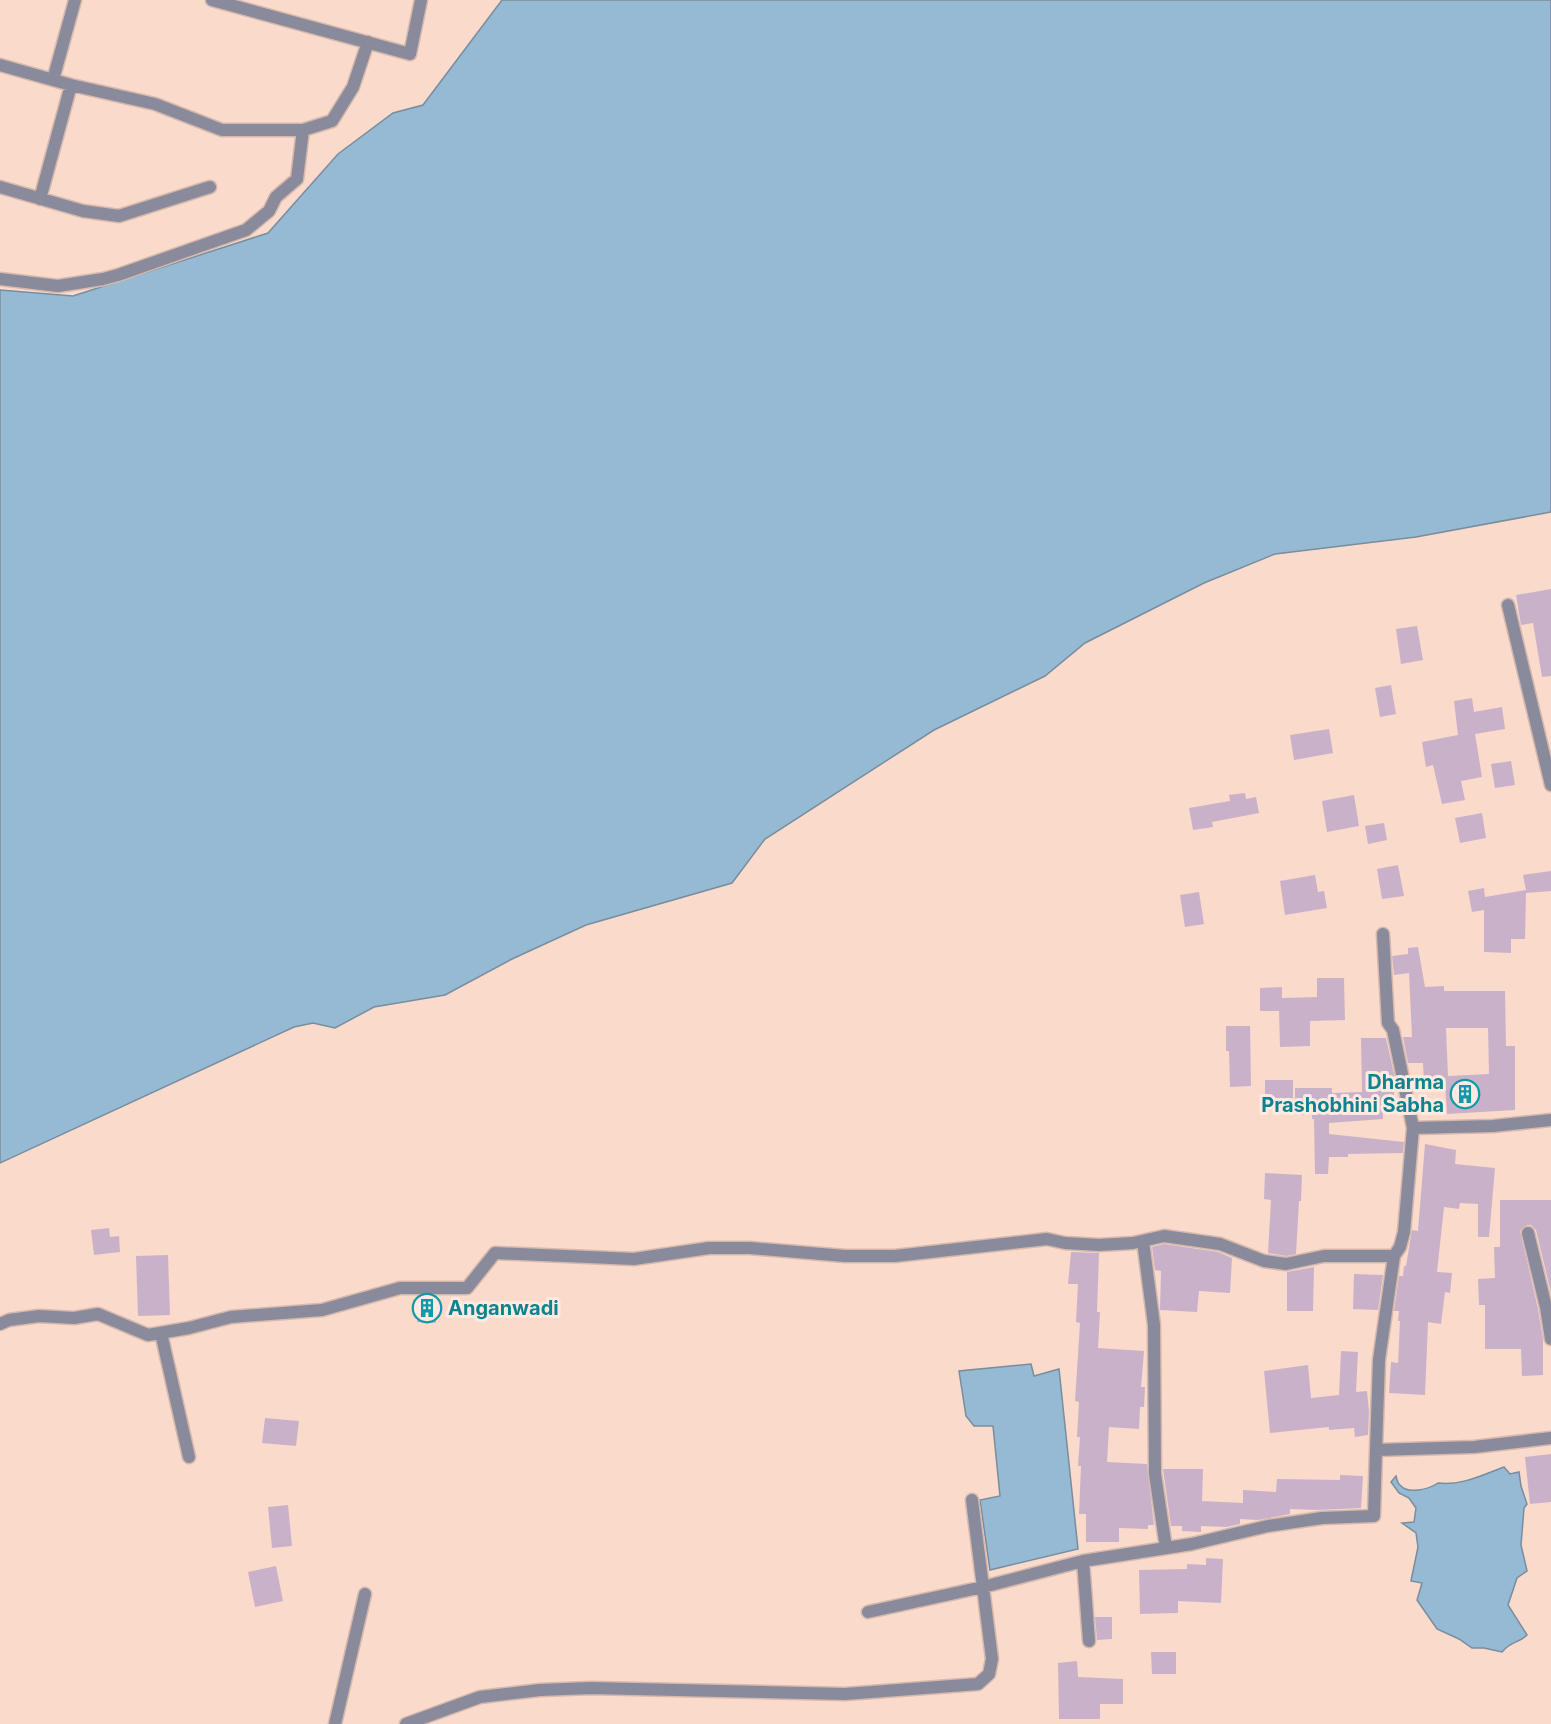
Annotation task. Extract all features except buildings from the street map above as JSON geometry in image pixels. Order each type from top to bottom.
[{"type":"street","points":[[53,80],[75,0]]},
{"type":"street","points":[[212,0],[410,54],[421,0]]},
{"type":"street","points":[[0,65],[71,85],[155,104],[222,130],[303,130],[332,121],[353,87],[368,42]]},
{"type":"street","points":[[40,199],[71,85]]},
{"type":"street","points":[[0,279],[58,286],[103,279],[246,230],[269,212],[276,197],[297,179],[303,130]]},
{"type":"street","points":[[0,187],[82,211],[119,216],[210,187]]},
{"type":"street","points":[[1508,605],[1551,785]]},
{"type":"street","points":[[868,1612],[983,1587],[1083,1561],[1166,1548],[1322,1518],[1374,1516],[1378,1369],[1394,1256],[1400,1247],[1404,1232],[1413,1128],[1393,1030],[1388,1023],[1383,934]]},
{"type":"street","points":[[1413,1128],[1493,1126],[1551,1120]]},
{"type":"street","points":[[1528,1233],[1546,1307],[1551,1339]]},
{"type":"street","points":[[0,1324],[9,1320],[39,1317],[74,1318],[98,1314],[148,1335],[189,1328],[231,1317],[322,1310],[400,1288],[467,1288],[495,1253],[634,1259],[709,1248],[750,1248],[845,1256],[895,1256],[1047,1239],[1065,1243],[1099,1245],[1143,1241],[1164,1236],[1202,1240],[1220,1244],[1264,1261],[1286,1263],[1324,1256],[1394,1256]]},
{"type":"street","points":[[1143,1241],[1154,1325],[1155,1474],[1166,1548]]},
{"type":"street","points":[[161,1333],[189,1457]]},
{"type":"street","points":[[1376,1450],[1474,1447],[1551,1438]]},
{"type":"street","points":[[406,1724],[480,1697],[540,1690],[591,1688],[845,1694],[978,1684],[989,1674],[992,1659],[972,1500]]},
{"type":"street","points":[[1083,1561],[1089,1641]]},
{"type":"street","points":[[335,1724],[364,1594]]},
{"type":"water","points":[[502,0],[1551,0],[1551,512],[1416,537],[1275,554],[1204,583],[1085,643],[1045,676],[934,730],[765,839],[732,883],[586,925],[512,959],[445,995],[374,1007],[335,1028],[313,1023],[294,1027],[0,1163],[0,290],[73,296],[268,233],[338,154],[393,113],[423,105]]},
{"type":"water","points":[[1031,1364],[1034,1376],[1059,1369],[1078,1549],[990,1570],[980,1500],[1000,1496],[993,1426],[974,1426],[966,1416],[959,1371]]},
{"type":"water","points":[[1504,1467],[1510,1474],[1519,1472],[1527,1504],[1524,1508],[1521,1545],[1527,1571],[1517,1578],[1508,1605],[1527,1635],[1502,1652],[1472,1648],[1437,1629],[1417,1600],[1422,1583],[1411,1581],[1418,1547],[1416,1533],[1402,1523],[1414,1522],[1416,1508],[1409,1498],[1399,1493],[1391,1482],[1396,1476],[1398,1483],[1404,1488],[1419,1490],[1438,1483],[1463,1481]]},
{"type":"place","name":"Dharma Prashobhini Sabha","points":[[1465,1094]]},
{"type":"place","name":"Anganwadi","points":[[427,1308]]}]
